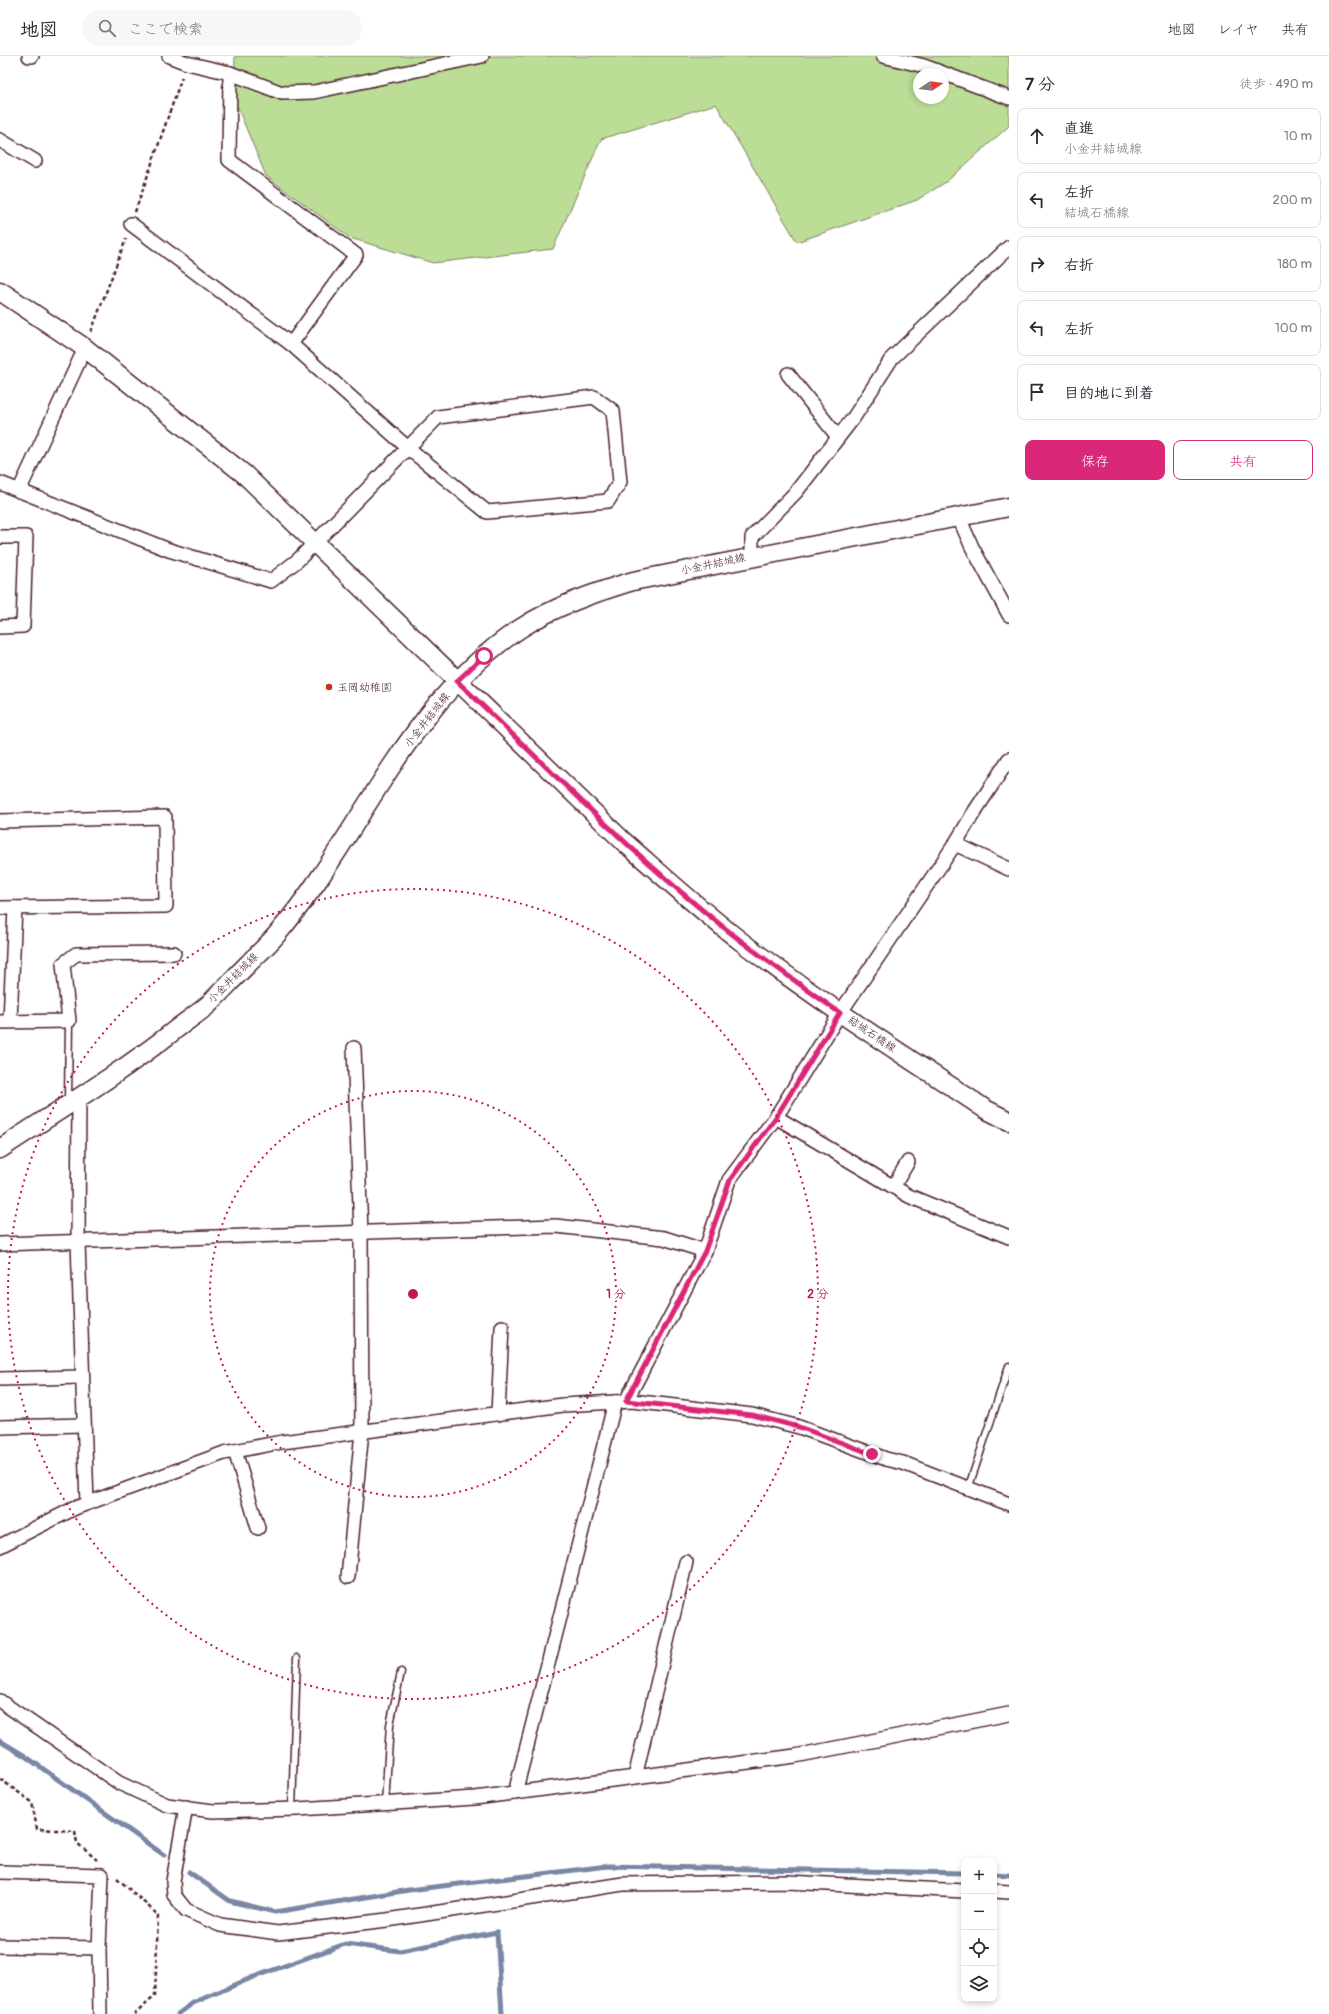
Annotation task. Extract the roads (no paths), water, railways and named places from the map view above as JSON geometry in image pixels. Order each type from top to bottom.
[{"type":"main road","name":"結城石橋線","points":[[0,291],[86,348],[244,474],[623,841],[742,943],[840,1013],[985,1109],[1009,1121]]},
{"type":"main road","name":"小金井結城線","points":[[0,1149],[143,1055],[207,1005],[278,934],[334,858],[391,766],[424,721],[457,681],[493,648],[521,628],[545,614],[580,598],[633,581],[752,556],[959,518],[1009,507]]},
{"type":"street","points":[[169,56],[187,63],[230,72],[282,93],[314,92],[482,56]]},
{"type":"street","points":[[883,56],[924,66],[1009,98]]},
{"type":"street","points":[[230,72],[229,160],[356,255],[291,344]]},
{"type":"street","points":[[0,140],[35,161]]},
{"type":"street","points":[[0,483],[169,550],[271,581],[298,560],[315,543],[408,448],[438,417],[594,397],[613,411],[620,482],[608,500],[487,512],[408,448],[291,344],[131,224]]},
{"type":"street","points":[[752,556],[752,537],[796,492],[854,417],[892,358],[1009,247]]},
{"type":"street","points":[[19,491],[86,348]]},
{"type":"street","points":[[788,374],[838,437]]},
{"type":"street","points":[[959,518],[972,547],[1009,615]]},
{"type":"street","points":[[0,538],[26,537],[23,626],[0,627]]},
{"type":"street","points":[[515,1793],[621,1402],[705,1251],[730,1180],[776,1117],[840,1013],[956,844],[973,814],[1005,774],[1009,759]]},
{"type":"street","points":[[0,821],[165,817],[166,906],[0,908]]},
{"type":"street","points":[[956,844],[1009,869]]},
{"type":"street","points":[[15,908],[5,1022],[69,1021],[63,964],[76,954],[174,953]]},
{"type":"street","points":[[348,1577],[362,1431],[361,1233],[354,1048]]},
{"type":"street","points":[[74,1100],[87,1504]]},
{"type":"street","points":[[776,1117],[909,1196],[1009,1236]]},
{"type":"street","points":[[893,1187],[908,1162]]},
{"type":"street","points":[[0,1244],[556,1226],[664,1238],[705,1251]]},
{"type":"street","points":[[498,1414],[502,1328]]},
{"type":"street","points":[[0,1379],[82,1377]]},
{"type":"street","points":[[0,1546],[87,1504],[224,1453],[282,1442],[563,1405],[621,1402],[752,1415],[799,1427],[886,1459],[903,1463],[1009,1504]]},
{"type":"street","points":[[0,1427],[84,1425]]},
{"type":"street","points":[[235,1451],[258,1528]]},
{"type":"street","points":[[635,1777],[686,1562]]},
{"type":"street","points":[[0,1701],[119,1783],[167,1805],[213,1811],[292,1810],[475,1798],[795,1756],[1009,1714]]},
{"type":"street","points":[[186,1807],[174,1881],[174,1895],[186,1910],[220,1925],[278,1933],[387,1920],[623,1884],[788,1882],[961,1891]]},
{"type":"street","points":[[0,1872],[102,1875],[99,1948],[100,2014]]},
{"type":"street","points":[[997,1891],[1009,1892]]},
{"type":"street","points":[[0,1946],[99,1948]]},
{"type":"lane","points":[[69,1021],[74,1100]]},
{"type":"lane","points":[[968,1488],[1009,1366]]},
{"type":"lane","points":[[292,1810],[297,1658]]},
{"type":"lane","points":[[385,1804],[390,1725],[401,1672]]},
{"type":"waterway","points":[[0,1741],[25,1756],[164,1855]]},
{"type":"waterway","points":[[189,1872],[230,1901],[275,1912],[409,1890],[608,1866],[961,1873]]},
{"type":"waterway","points":[[997,1874],[1009,1875]]},
{"type":"waterway","points":[[178,2014],[193,2003],[251,1978],[345,1944],[400,1951],[497,1932],[502,2014]]},
{"type":"place","name":"玉岡幼稚園","points":[[329,687]]}]
